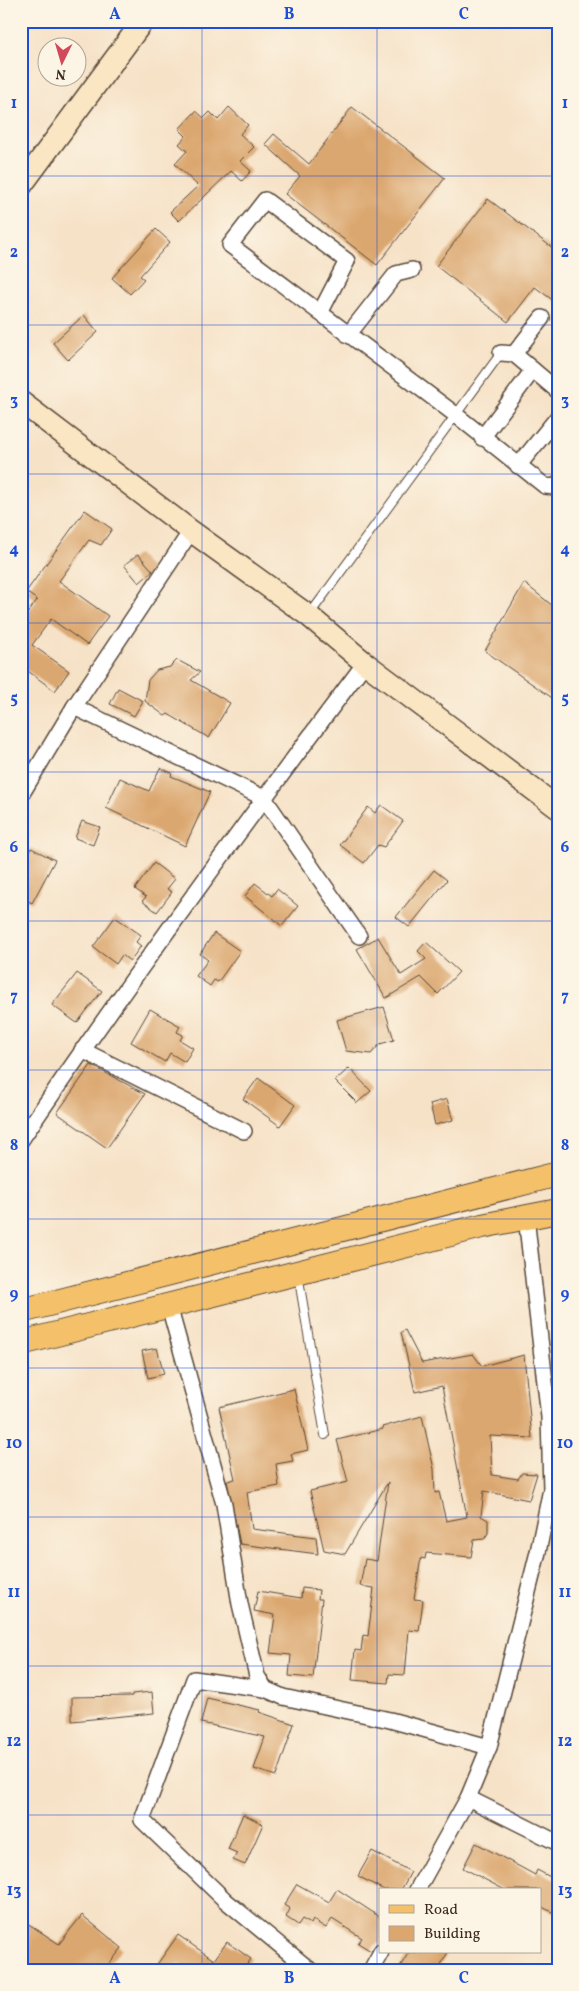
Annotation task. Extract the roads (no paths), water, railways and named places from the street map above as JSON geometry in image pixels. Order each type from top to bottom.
[{"type":"main road","points":[[21,1311],[558,1174]]},
{"type":"main road","points":[[21,1343],[298,1272],[558,1211]]},
{"type":"street","points":[[21,186],[143,21]]},
{"type":"street","points":[[320,313],[347,261],[265,200],[230,245],[348,335],[456,415],[482,438],[545,486],[555,487],[558,484]]},
{"type":"street","points":[[348,335],[396,274],[412,270]]},
{"type":"street","points":[[542,318],[507,354],[533,370],[558,391]]},
{"type":"street","points":[[482,438],[533,370]]},
{"type":"street","points":[[21,402],[191,531],[309,616],[365,663],[558,808]]},
{"type":"street","points":[[518,466],[558,417]]},
{"type":"street","points":[[21,795],[74,706],[191,531]]},
{"type":"street","points":[[21,1140],[82,1050],[264,798],[365,663]]},
{"type":"street","points":[[74,706],[264,798],[359,936]]},
{"type":"street","points":[[82,1050],[244,1131]]},
{"type":"street","points":[[418,1888],[468,1798],[489,1747],[538,1552],[551,1489],[549,1417],[526,1217]]},
{"type":"street","points":[[169,1306],[224,1504],[240,1604],[257,1676],[265,1689]]},
{"type":"street","points":[[310,1970],[226,1901],[142,1820],[194,1678],[265,1689],[283,1697],[390,1720],[489,1747]]},
{"type":"street","points":[[468,1798],[558,1843]]},
{"type":"street","points":[[371,1970],[380,1954]]},
{"type":"lane","points":[[309,616],[456,415],[507,354]]},
{"type":"lane","points":[[298,1272],[325,1435]]}]
